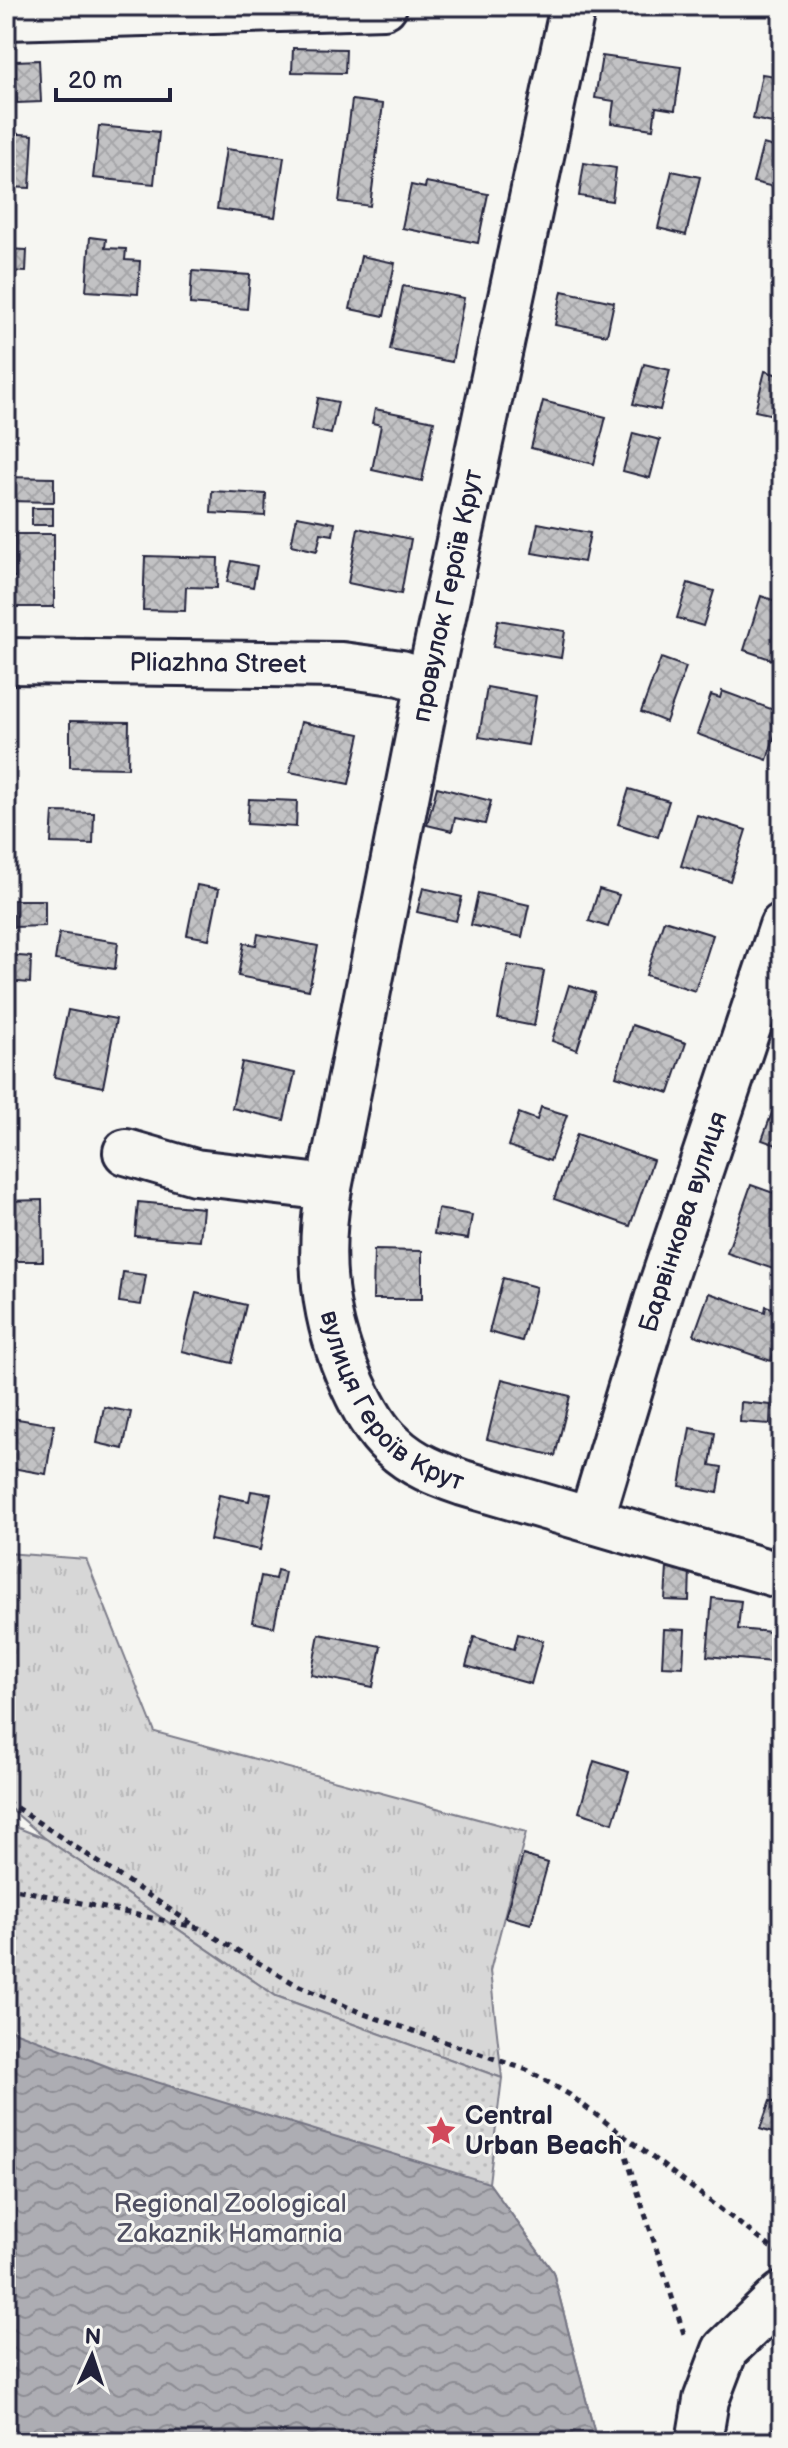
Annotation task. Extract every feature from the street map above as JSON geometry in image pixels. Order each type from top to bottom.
[{"type":"street","points":[[6,17],[384,6]]},
{"type":"street","name":"провулок Героїв Крут","points":[[329,1188],[429,682],[573,6]]},
{"type":"street","name":"Pliazhna Street","points":[[6,661],[342,665],[401,673],[429,682]]},
{"type":"street","name":"Барвінкова вулиця","points":[[591,1520],[660,1290],[782,926]]},
{"type":"street","points":[[126,1152],[195,1172],[329,1188]]},
{"type":"street","name":"вулиця Героїв Крут","points":[[329,1188],[322,1271],[327,1313],[345,1367],[378,1429],[392,1446],[433,1472],[782,1576]]},
{"type":"street","points":[[699,2442],[706,2400],[725,2350],[782,2295]]},
{"type":"path","points":[[6,1801],[199,1928],[322,1996],[405,2031],[527,2070],[570,2095],[782,2256]]},
{"type":"path","points":[[6,1887],[199,1928]]},
{"type":"path","points":[[618,2133],[687,2342]]},
{"type":"green space","points":[[6,1553],[86,1559],[155,1732],[526,1832],[490,1971],[502,2078],[276,1996],[46,1839],[6,1805]]},
{"type":"green space","name":"Regional Zoological Zakaznik Hamarnia","points":[[6,1823],[46,1839],[276,1996],[502,2078],[489,2183],[553,2272],[597,2442],[6,2442]]},
{"type":"water","name":"Regional Zoological Zakaznik Hamarnia","points":[[6,2028],[117,2070],[489,2183],[553,2272],[597,2442],[6,2442]]},
{"type":"building","points":[[293,48],[346,49],[345,73],[292,72]]},
{"type":"building","points":[[602,56],[681,67],[675,110],[656,107],[653,129],[611,123],[614,101],[595,98]]},
{"type":"building","points":[[39,60],[41,102],[17,103],[15,61]]},
{"type":"building","points":[[762,74],[782,77],[782,125],[753,119]]},
{"type":"building","points":[[352,100],[383,104],[370,206],[339,202]]},
{"type":"building","points":[[99,126],[159,132],[154,184],[93,178]]},
{"type":"building","points":[[6,133],[33,135],[30,188],[6,187]]},
{"type":"building","points":[[763,144],[782,149],[782,189],[753,182]]},
{"type":"building","points":[[226,149],[284,157],[275,217],[217,209]]},
{"type":"building","points":[[584,163],[616,168],[612,201],[579,196]]},
{"type":"building","points":[[672,171],[700,177],[686,235],[658,228]]},
{"type":"building","points":[[426,182],[488,194],[478,243],[402,228],[411,185],[425,188]]},
{"type":"building","points":[[90,237],[106,239],[105,248],[126,249],[125,260],[140,261],[138,294],[86,291]]},
{"type":"building","points":[[6,249],[27,250],[26,272],[6,271]]},
{"type":"building","points":[[361,256],[395,263],[384,316],[350,309]]},
{"type":"building","points":[[192,271],[250,275],[247,309],[190,304]]},
{"type":"building","points":[[403,286],[464,298],[452,362],[390,350]]},
{"type":"building","points":[[562,291],[614,302],[607,335],[555,325]]},
{"type":"building","points":[[644,364],[670,370],[660,410],[633,404]]},
{"type":"building","points":[[765,371],[782,376],[779,416],[755,411]]},
{"type":"building","points":[[318,398],[338,402],[331,434],[312,430]]},
{"type":"building","points":[[543,401],[606,417],[594,464],[531,448]]},
{"type":"building","points":[[375,409],[434,421],[422,481],[372,470],[381,425],[372,423]]},
{"type":"building","points":[[633,433],[660,440],[650,478],[623,471]]},
{"type":"building","points":[[6,477],[54,478],[54,502],[6,501]]},
{"type":"building","points":[[212,491],[266,494],[265,516],[211,513]]},
{"type":"building","points":[[32,508],[53,508],[53,525],[32,525]]},
{"type":"building","points":[[297,516],[335,523],[333,535],[321,533],[317,551],[291,545]]},
{"type":"building","points":[[538,523],[590,533],[584,562],[532,553]]},
{"type":"building","points":[[358,528],[411,539],[401,594],[348,583]]},
{"type":"building","points":[[15,534],[54,534],[54,607],[6,607],[6,577],[15,577]]},
{"type":"building","points":[[145,556],[218,558],[217,588],[186,587],[185,611],[143,610]]},
{"type":"building","points":[[232,561],[257,566],[253,587],[227,582]]},
{"type":"building","points":[[688,583],[714,591],[703,626],[677,618]]},
{"type":"building","points":[[761,596],[782,603],[782,663],[744,650]]},
{"type":"building","points":[[498,620],[565,631],[561,658],[493,647]]},
{"type":"building","points":[[661,658],[686,667],[666,722],[641,712]]},
{"type":"building","points":[[487,687],[536,696],[528,745],[479,737]]},
{"type":"building","points":[[722,691],[782,713],[767,760],[697,734],[711,695],[720,698]]},
{"type":"building","points":[[70,721],[129,722],[128,768],[70,767]]},
{"type":"building","points":[[301,722],[360,734],[349,784],[290,772]]},
{"type":"building","points":[[437,787],[491,801],[485,824],[455,818],[452,831],[427,825]]},
{"type":"building","points":[[629,789],[669,801],[658,837],[618,824]]},
{"type":"building","points":[[249,799],[297,801],[296,827],[247,824]]},
{"type":"building","points":[[53,812],[94,813],[93,844],[51,843]]},
{"type":"building","points":[[697,815],[746,830],[730,881],[681,866]]},
{"type":"building","points":[[197,885],[219,889],[209,939],[187,935]]},
{"type":"building","points":[[423,888],[462,897],[456,921],[417,912]]},
{"type":"building","points":[[599,889],[619,895],[608,927],[589,921]]},
{"type":"building","points":[[478,893],[529,905],[522,937],[471,925]]},
{"type":"building","points":[[14,900],[45,900],[45,926],[14,927]]},
{"type":"building","points":[[664,920],[713,935],[695,991],[646,975]]},
{"type":"building","points":[[59,933],[118,942],[115,969],[55,960]]},
{"type":"building","points":[[258,934],[318,946],[309,990],[238,976],[244,943],[256,945]]},
{"type":"building","points":[[6,955],[31,957],[30,983],[6,981]]},
{"type":"building","points":[[508,965],[544,971],[534,1026],[498,1019]]},
{"type":"building","points":[[569,985],[595,993],[577,1050],[552,1041]]},
{"type":"building","points":[[68,1010],[116,1019],[103,1087],[54,1077]]},
{"type":"building","points":[[632,1025],[686,1043],[669,1093],[616,1076]]},
{"type":"building","points":[[242,1062],[295,1073],[284,1120],[232,1108]]},
{"type":"building","points":[[782,1091],[782,1147],[762,1140]]},
{"type":"building","points":[[541,1107],[567,1115],[550,1161],[508,1146],[519,1113],[537,1120]]},
{"type":"building","points":[[577,1134],[653,1160],[630,1226],[554,1199]]},
{"type":"building","points":[[751,1185],[782,1196],[782,1272],[727,1253]]},
{"type":"building","points":[[42,1200],[43,1261],[6,1261],[6,1201]]},
{"type":"building","points":[[138,1202],[203,1208],[200,1241],[135,1236]]},
{"type":"building","points":[[438,1209],[472,1215],[468,1239],[434,1234]]},
{"type":"building","points":[[374,1250],[422,1251],[422,1299],[373,1299]]},
{"type":"building","points":[[123,1272],[146,1275],[141,1305],[119,1302]]},
{"type":"building","points":[[503,1278],[536,1287],[522,1341],[489,1332]]},
{"type":"building","points":[[196,1293],[246,1305],[232,1363],[182,1351]]},
{"type":"building","points":[[709,1293],[765,1312],[766,1306],[782,1311],[782,1329],[771,1361],[694,1335]]},
{"type":"building","points":[[502,1379],[570,1396],[555,1456],[487,1439]]},
{"type":"building","points":[[741,1402],[771,1405],[770,1424],[740,1422]]},
{"type":"building","points":[[104,1407],[131,1412],[123,1449],[97,1443]]},
{"type":"building","points":[[6,1417],[54,1425],[46,1474],[6,1467]]},
{"type":"building","points":[[690,1428],[715,1433],[710,1465],[722,1467],[718,1493],[680,1486]]},
{"type":"building","points":[[251,1491],[271,1494],[260,1550],[210,1540],[219,1495],[249,1501]]},
{"type":"building","points":[[667,1567],[690,1568],[689,1601],[665,1600]]},
{"type":"building","points":[[277,1570],[285,1572],[274,1627],[252,1622],[261,1576],[275,1579]]},
{"type":"building","points":[[712,1598],[741,1601],[738,1629],[782,1633],[782,1663],[707,1656]]},
{"type":"building","points":[[664,1629],[685,1630],[683,1667],[662,1666]]},
{"type":"building","points":[[319,1634],[381,1646],[373,1687],[311,1675]]},
{"type":"building","points":[[518,1634],[543,1641],[531,1684],[466,1666],[474,1637],[514,1649]]},
{"type":"building","points":[[594,1761],[629,1772],[613,1823],[579,1812]]},
{"type":"building","points":[[523,1855],[548,1863],[531,1924],[505,1917]]},
{"type":"building","points":[[770,2101],[782,2104],[782,2136],[760,2129]]},
{"type":"building","points":[[782,2400],[782,2442],[781,2442],[771,2439]]},
{"type":"place","name":"Central Urban Beach","points":[[441,2131]]}]
